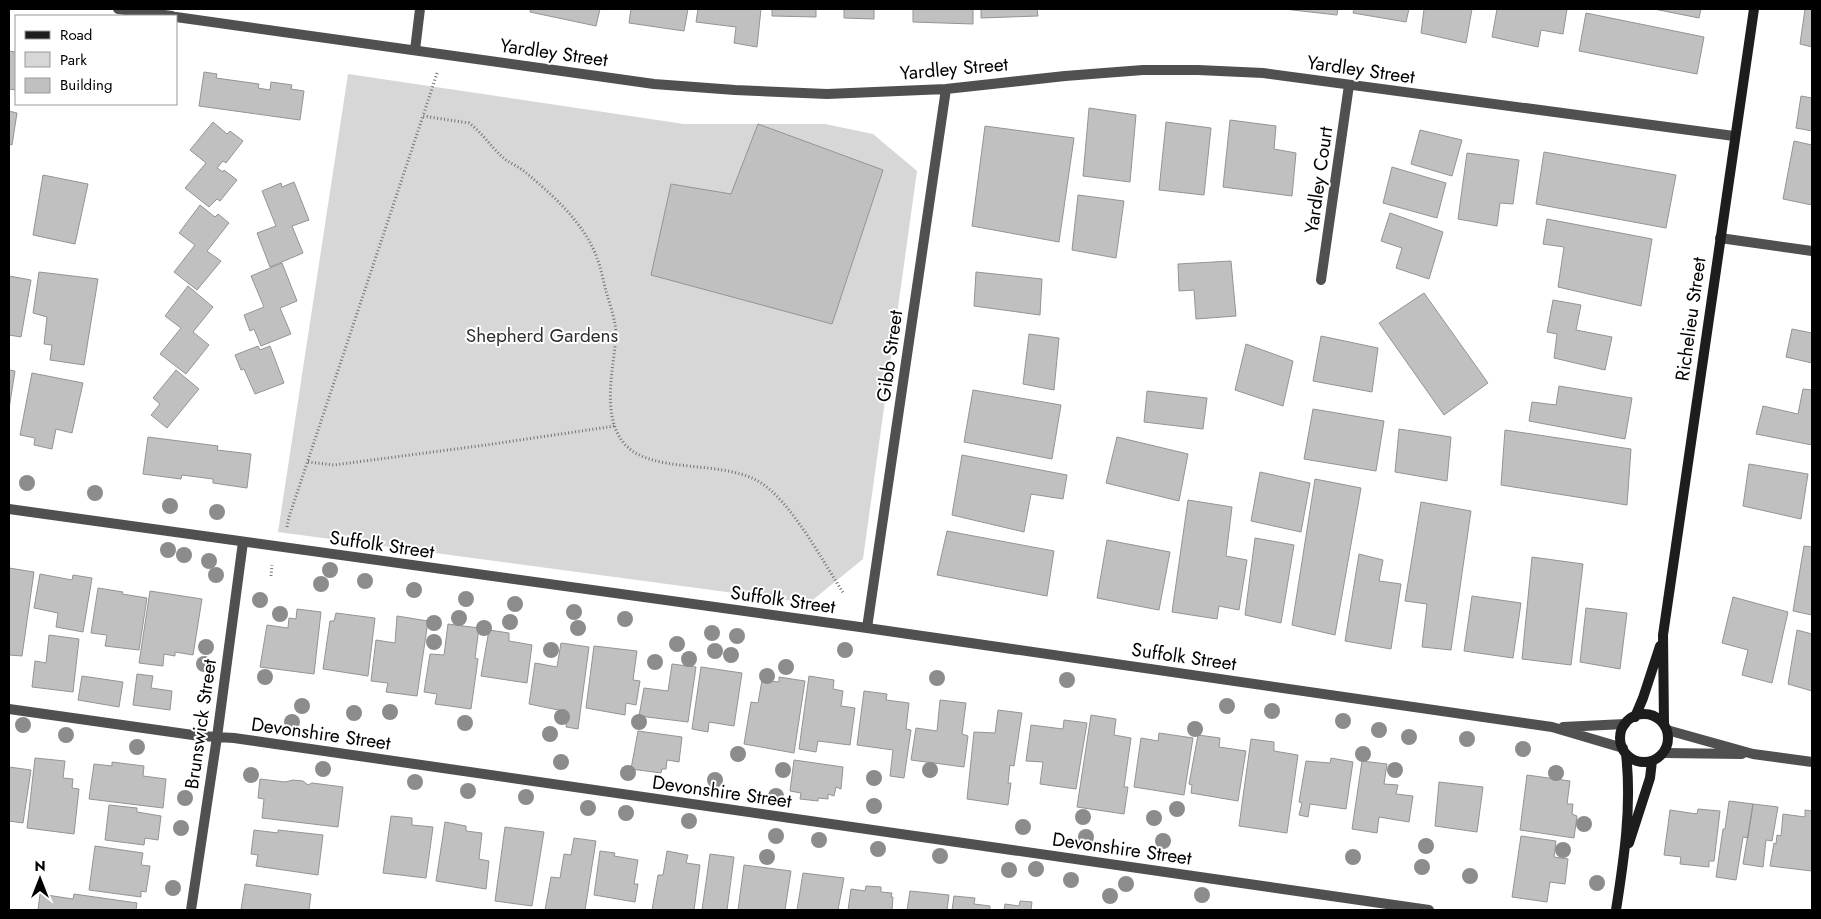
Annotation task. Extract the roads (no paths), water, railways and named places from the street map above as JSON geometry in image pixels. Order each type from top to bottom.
[{"type":"street","points":[[118,9],[164,15]]},
{"type":"street","points":[[415,50],[420,9]]},
{"type":"street","name":"Richelieu Street","points":[[1665,727],[1663,635],[1734,136],[1754,9]]},
{"type":"street","name":"Yardley Street","points":[[178,17],[654,84],[827,94],[946,88],[1143,70],[1264,73],[1734,136]]},
{"type":"street","name":"Yardley Court","points":[[1321,280],[1349,85]]},
{"type":"street","name":"Gibb Street","points":[[867,628],[946,88]]},
{"type":"street","points":[[1720,238],[1812,251]]},
{"type":"street","name":"Suffolk Street","points":[[9,509],[867,628],[1552,727],[1624,751]]},
{"type":"street","name":"Brunswick Street","points":[[190,910],[243,542]]},
{"type":"street","name":"Richelieu Street","points":[[1635,717],[1663,635]]},
{"type":"street","name":"Devonshire Street","points":[[9,709],[200,736],[240,739],[1429,910]]},
{"type":"street","points":[[1616,910],[1625,854],[1629,775],[1620,736],[1625,724],[1641,715],[1654,716],[1665,727],[1753,754]]},
{"type":"street","name":"Suffolk Street","points":[[1552,727],[1625,724]]},
{"type":"street","points":[[1664,753],[1668,742],[1665,727]]},
{"type":"street","points":[[1624,751],[1631,758],[1641,762],[1652,761],[1664,753],[1753,754],[1812,762]]},
{"type":"street","points":[[1625,854],[1650,778],[1652,761]]},
{"type":"park label","name":"Shepherd Gardens","points":[[542,335]]}]
